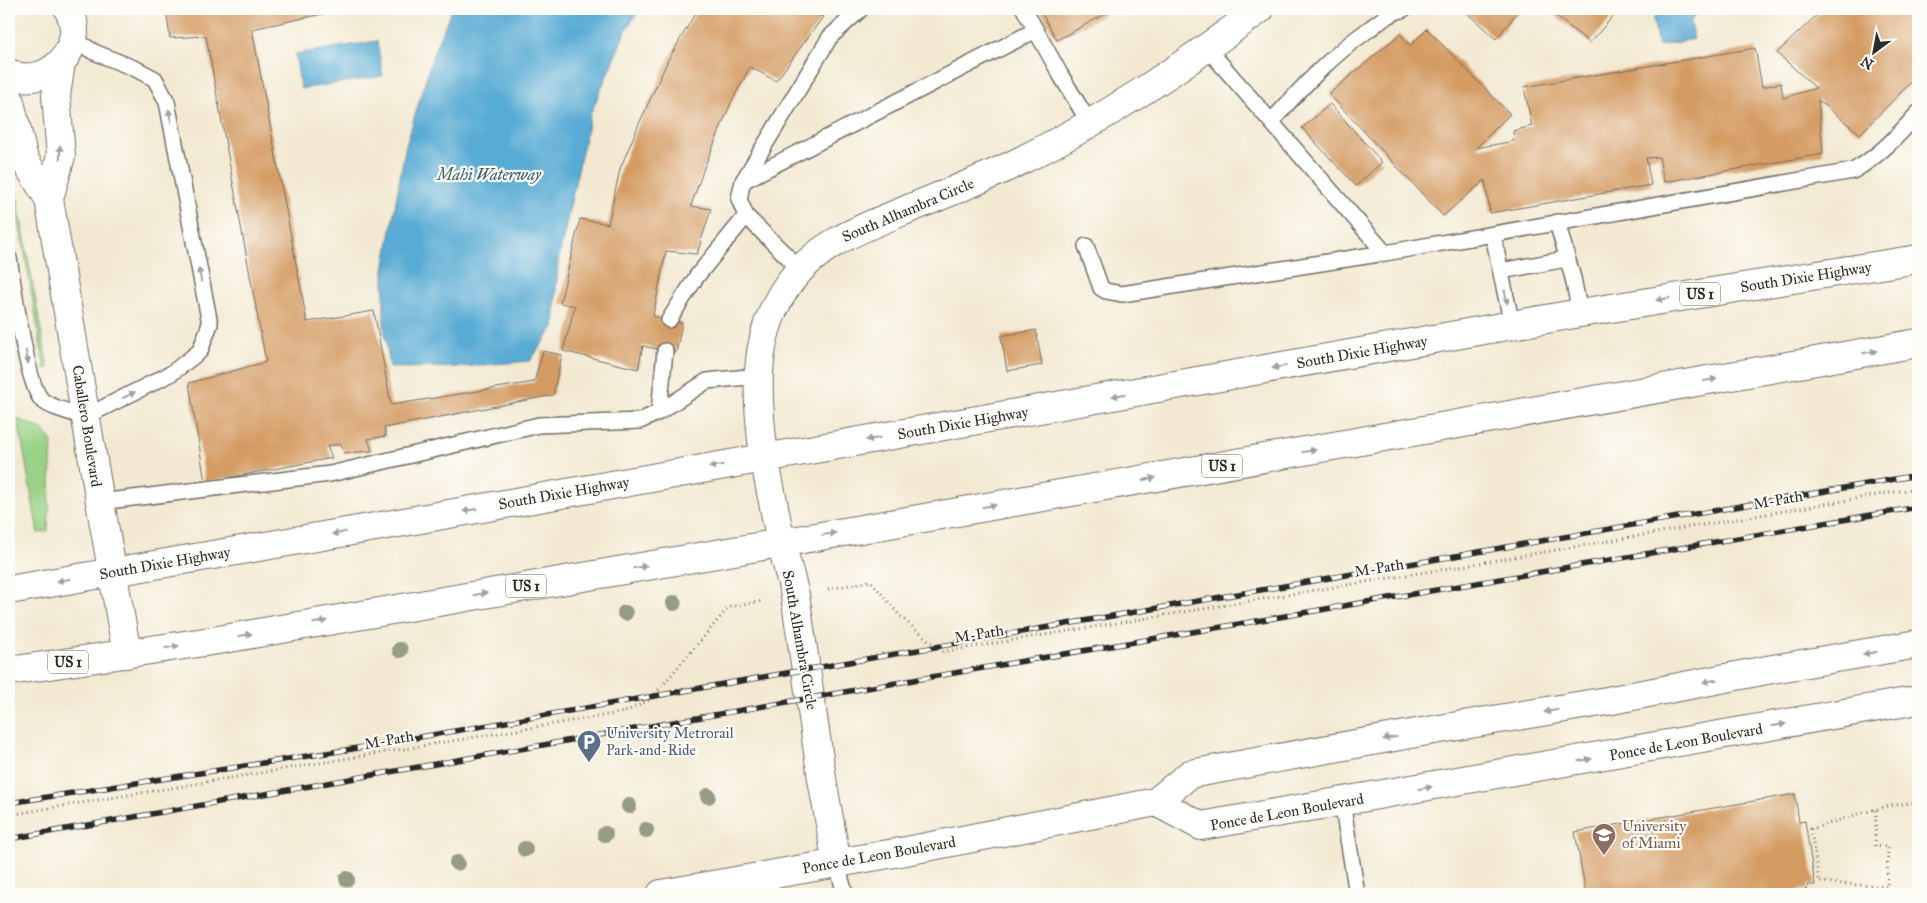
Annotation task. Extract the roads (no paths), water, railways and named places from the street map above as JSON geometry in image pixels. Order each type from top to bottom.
[{"type":"main road","name":"South Alhambra Circle","points":[[837,864],[822,779],[795,595],[781,542],[764,457],[758,376],[765,329],[774,307],[785,288],[813,256],[853,231],[1014,164],[1090,124],[1207,48],[1260,9]]},
{"type":"main road","points":[[9,73],[14,76],[31,77],[48,73],[61,63],[69,52],[71,18]]},
{"type":"main road","name":"Caballero Boulevard","points":[[49,199],[61,156],[56,96],[61,63]]},
{"type":"main road","name":"Caballero Boulevard","points":[[11,115],[24,159],[49,199],[127,654]]},
{"type":"main road","name":"South Dixie Highway","points":[[9,590],[387,526],[764,457],[1580,313],[1918,259]]},
{"type":"main road","name":"US 1","points":[[9,671],[218,640],[1918,343]]},
{"type":"main road","points":[[1156,802],[1190,774],[1918,644]]},
{"type":"main road","name":"Ponce de Leon Boulevard","points":[[661,894],[837,864],[1156,802],[1201,826],[1918,700]]},
{"type":"lane","points":[[800,269],[746,216],[739,199],[743,181],[830,37],[861,9]]},
{"type":"lane","points":[[1024,9],[1090,124]]},
{"type":"lane","points":[[1271,122],[1312,76],[1351,42],[1392,12],[1404,9]]},
{"type":"lane","points":[[9,258],[29,370],[34,389],[42,401],[85,417],[172,373],[200,351],[210,324],[167,102],[155,79],[94,52],[71,18]]},
{"type":"lane","points":[[743,181],[1036,30]]},
{"type":"lane","points":[[1207,48],[1385,253]]},
{"type":"lane","points":[[1086,246],[1101,288],[1106,291],[1122,294],[1385,253],[1853,171],[1867,163],[1895,139],[1918,113]]},
{"type":"lane","points":[[669,320],[697,276],[746,216]]},
{"type":"lane","points":[[1557,222],[1566,259],[1573,278],[1580,313]]},
{"type":"lane","points":[[1493,235],[1512,325]]},
{"type":"lane","points":[[1501,271],[1566,259]]},
{"type":"lane","points":[[659,412],[664,351]]},
{"type":"lane","points":[[100,502],[330,474],[539,425],[640,421],[659,412],[707,381],[758,376]]},
{"type":"lane","points":[[1342,802],[1357,894]]},
{"type":"lane","points":[[837,864],[845,894]]},
{"type":"water","name":"Mahi Waterway","points":[[452,9],[640,9],[627,28],[590,115],[558,261],[554,327],[530,361],[459,367],[390,368],[384,327],[384,270],[405,149],[434,51]]},
{"type":"water","points":[[1661,9],[1711,9],[1712,13],[1697,13],[1690,22],[1694,39],[1658,46],[1653,19]]},
{"type":"water","points":[[377,41],[383,76],[301,89],[295,54]]},
{"type":"railway","points":[[9,803],[352,749],[1918,475]]},
{"type":"railway","points":[[9,839],[867,688],[1918,507]]},
{"type":"place","name":"University Metrorail Park-and-Ride","points":[[589,763]]},
{"type":"place","name":"University of Miami","points":[[1604,856]]}]
